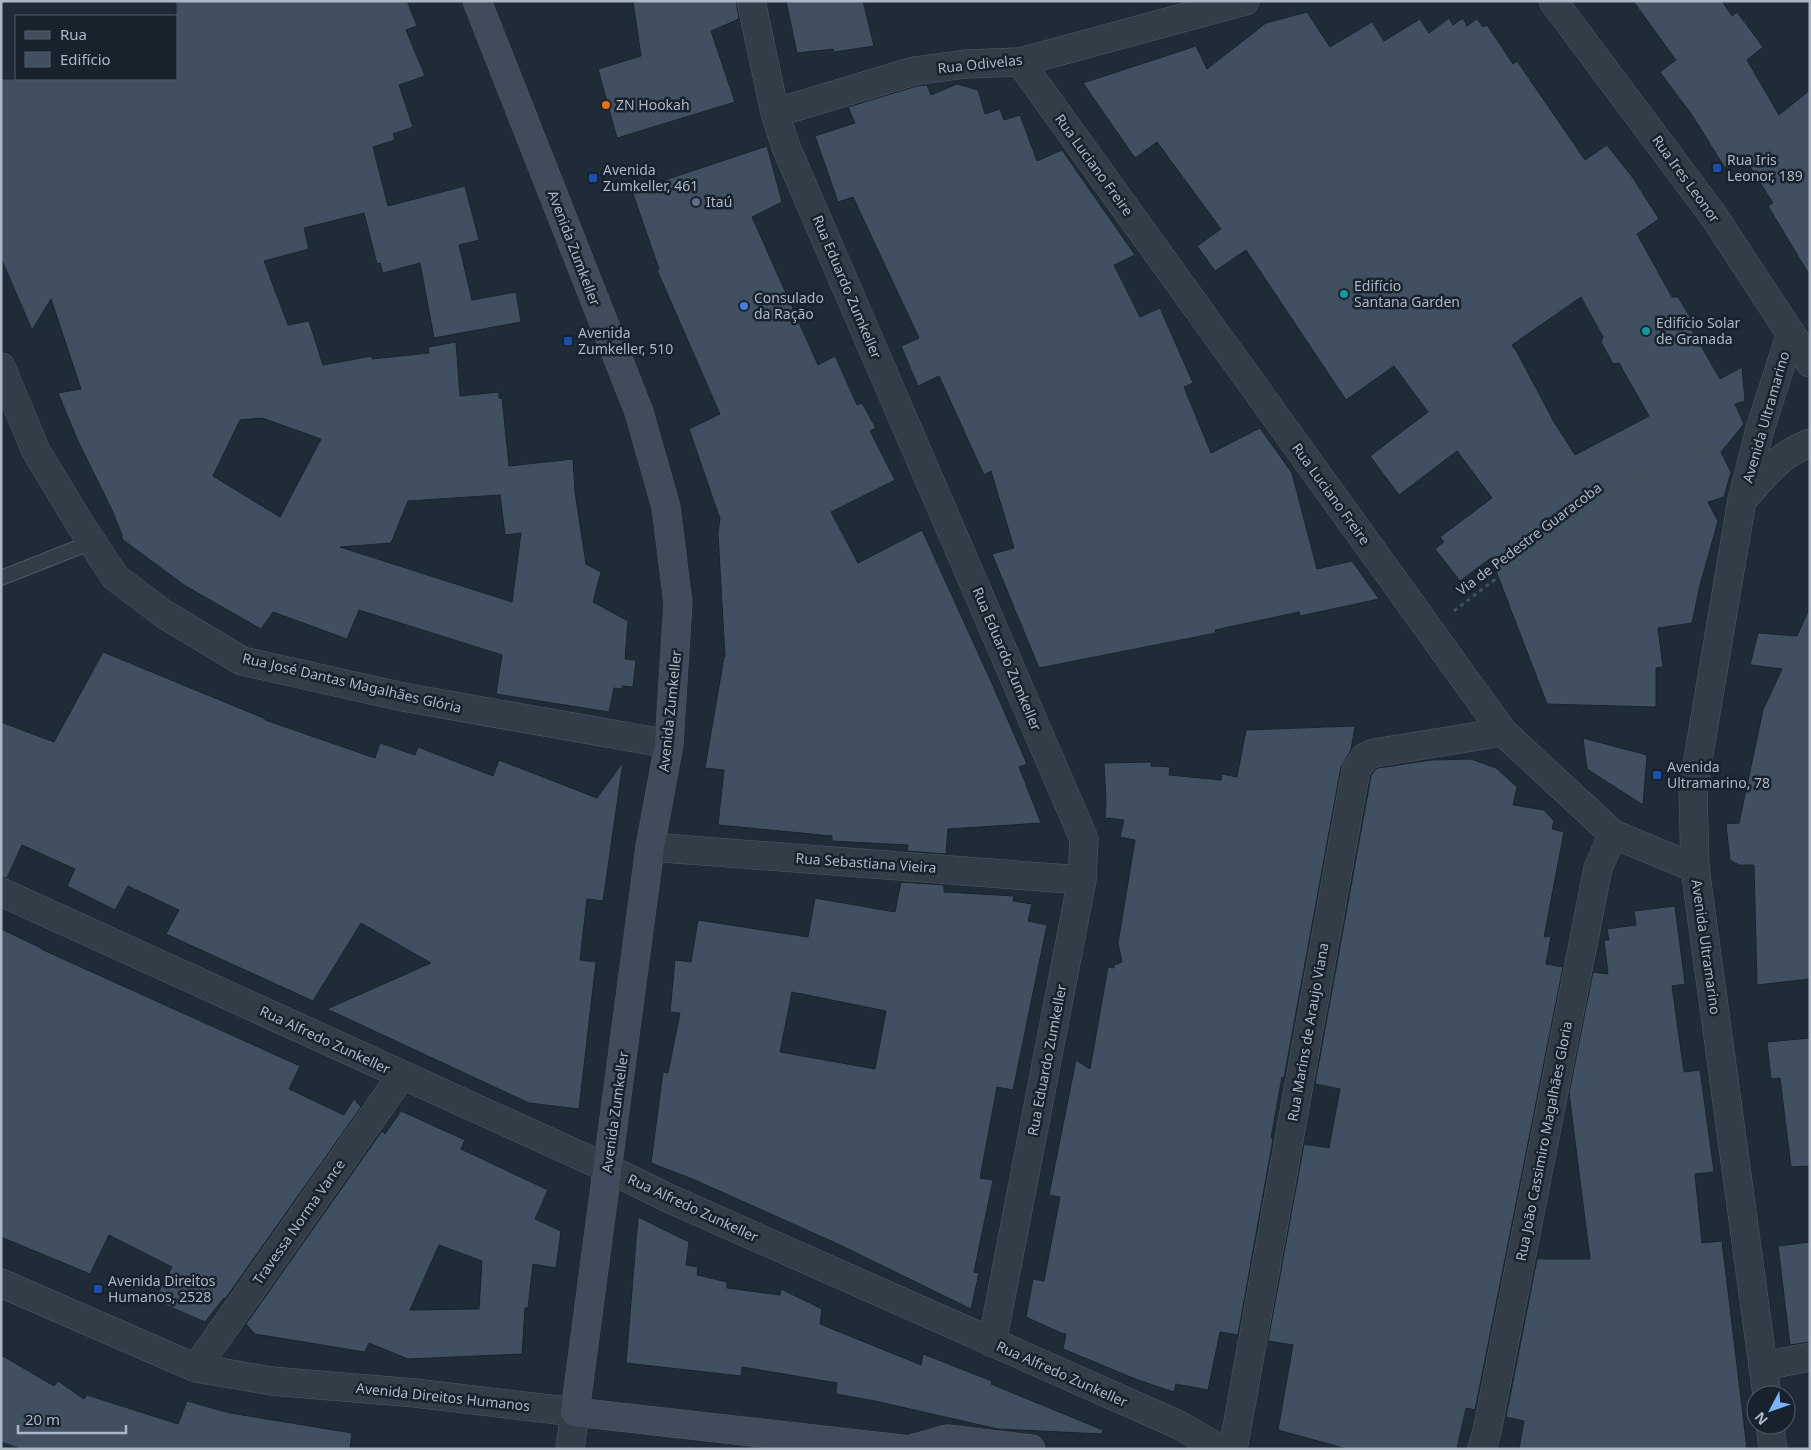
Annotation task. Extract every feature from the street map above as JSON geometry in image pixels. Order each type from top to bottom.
[{"type":"main road","name":"Avenida Zumkeller","points":[[477,1],[639,412],[666,507],[678,603],[669,744],[650,847],[575,1412]]},
{"type":"main road","name":"Avenida Direitos Humanos","points":[[575,1412],[902,1449]]},
{"type":"main road","points":[[912,1449],[947,1439],[1031,1449]]},
{"type":"street","name":"Rua Eduardo Zumkeller","points":[[751,1],[775,113],[786,147],[1084,840],[1082,880],[992,1343]]},
{"type":"street","name":"Rua Odivelas","points":[[775,113],[914,71],[966,64],[1020,62],[1244,1]]},
{"type":"street","name":"Rua Ires Leonor","points":[[1553,1],[1713,215],[1810,363]]},
{"type":"street","name":"Rua Luciano Freire","points":[[1020,62],[1503,732],[1613,834],[1695,868]]},
{"type":"street","name":"Avenida Ultramarino","points":[[1766,1385],[1695,868],[1693,788],[1742,500],[1760,429],[1791,333]]},
{"type":"street","name":"Rua José Dantas Magalhães Glória","points":[[1,367],[36,451],[115,578],[164,614],[242,661],[403,697],[669,744]]},
{"type":"street","name":"Avenida Ultramarino","points":[[1742,500],[1786,454],[1810,443]]},
{"type":"street","name":"Rua Marins de Araujo Viana","points":[[1234,1449],[1356,770],[1365,757],[1374,753],[1503,732]]},
{"type":"street","name":"Rua João Cassimiro Magalhães Gloria","points":[[1482,1449],[1489,1422],[1598,868],[1613,834]]},
{"type":"street","name":"Rua Sebastiana Vieira","points":[[650,847],[1082,880]]},
{"type":"street","name":"Rua Alfredo Zunkeller","points":[[1,892],[607,1168],[668,1198],[1179,1425],[1221,1449]]},
{"type":"street","name":"Travessa Norma Vance","points":[[196,1368],[402,1075]]},
{"type":"street","name":"Avenida Direitos Humanos","points":[[1,1283],[196,1368],[271,1381],[415,1393],[575,1412]]},
{"type":"street","points":[[1763,1366],[1810,1357]]},
{"type":"street","name":"Avenida Zumkeller","points":[[570,1449],[575,1412]]},
{"type":"street","points":[[1771,1435],[1773,1449]]},
{"type":"lane","points":[[1,578],[92,542]]},
{"type":"path","name":"Via de Pedestre Guaracoba","points":[[1429,630],[1614,488],[1760,429]]},
{"type":"building","points":[[176,1],[407,1],[417,26],[406,30],[425,76],[399,85],[413,127],[393,134],[395,140],[373,147],[388,206],[465,186],[479,240],[459,245],[472,300],[516,292],[521,322],[434,338],[420,263],[383,273],[380,263],[377,264],[364,213],[304,228],[309,249],[264,261],[288,325],[309,321],[323,365],[372,356],[372,359],[429,353],[428,347],[456,342],[460,396],[499,392],[499,398],[502,398],[509,466],[573,459],[575,492],[586,564],[601,572],[593,602],[628,621],[625,659],[636,660],[633,687],[622,686],[623,689],[614,688],[609,712],[496,694],[502,655],[359,610],[347,639],[273,612],[261,629],[184,585],[122,539],[112,510],[78,441],[58,393],[81,389],[51,299],[32,330],[1,258],[1,79],[178,80],[178,15],[176,15]],"holes":[[[262,418],[321,439],[280,517],[213,476],[240,420]],[[500,495],[505,535],[521,533],[512,602],[340,547],[391,543],[408,501]]]},
{"type":"building","points":[[633,1],[736,1],[739,19],[711,31],[735,102],[617,138],[598,69],[641,56]]},
{"type":"building","points":[[786,1],[863,1],[874,46],[834,52],[833,49],[797,53]]},
{"type":"building","points":[[1633,1],[1722,1],[1732,16],[1737,12],[1763,47],[1747,60],[1779,115],[1810,90],[1810,276],[1768,206],[1773,203],[1744,157],[1725,168],[1692,115],[1660,72],[1676,60]]},
{"type":"building","points":[[1307,12],[1330,47],[1372,22],[1384,41],[1420,19],[1429,33],[1449,18],[1453,25],[1463,18],[1467,26],[1477,19],[1483,27],[1487,25],[1513,64],[1517,61],[1585,160],[1607,145],[1633,178],[1659,219],[1637,234],[1672,297],[1678,297],[1692,320],[1689,325],[1720,379],[1742,367],[1745,401],[1735,404],[1744,424],[1721,452],[1731,472],[1724,497],[1708,502],[1718,521],[1700,585],[1692,623],[1658,628],[1663,667],[1656,668],[1656,707],[1547,704],[1491,558],[1460,581],[1435,549],[1444,542],[1440,537],[1492,498],[1457,451],[1399,495],[1370,456],[1428,412],[1394,366],[1346,400],[1246,250],[1215,271],[1197,246],[1221,229],[1157,142],[1135,158],[1083,83],[1196,46],[1207,69],[1266,23]],"holes":[[[1581,297],[1603,337],[1601,342],[1613,364],[1619,363],[1649,416],[1575,455],[1554,422],[1512,345]]]},
{"type":"building","points":[[957,84],[978,90],[985,114],[1000,109],[1004,120],[1020,115],[1037,161],[1062,150],[1135,255],[1114,265],[1140,317],[1160,308],[1193,383],[1184,387],[1211,453],[1260,428],[1292,473],[1317,569],[1352,561],[1379,599],[1300,616],[1299,612],[1215,630],[1216,633],[1039,668],[992,554],[1014,548],[991,471],[984,475],[939,376],[918,386],[901,346],[919,338],[853,197],[838,202],[815,136],[855,123],[848,107],[917,86],[927,85],[931,95]]},
{"type":"building","points":[[767,146],[782,202],[752,217],[818,365],[835,356],[857,405],[862,403],[876,428],[870,431],[895,480],[831,512],[858,563],[922,530],[1027,764],[1019,767],[1041,823],[948,829],[946,854],[907,851],[908,845],[832,841],[832,836],[718,825],[724,770],[705,768],[725,657],[718,533],[720,519],[689,429],[720,414],[657,270],[659,269],[632,191]]},
{"type":"building","points":[[1810,607],[1810,979],[1757,985],[1754,865],[1739,865],[1730,860],[1726,824],[1739,823],[1763,710],[1782,669],[1750,665],[1758,633],[1797,636]]},
{"type":"building","points":[[103,652],[265,720],[375,758],[380,743],[415,755],[418,747],[493,776],[499,760],[597,798],[623,762],[603,901],[587,899],[580,960],[596,962],[579,1109],[529,1103],[327,1009],[431,963],[361,923],[313,1001],[166,934],[179,910],[128,886],[115,910],[67,886],[75,869],[22,845],[7,878],[1,877],[1,722],[54,742]]},
{"type":"building","points":[[1355,726],[1351,750],[1341,767],[1284,1078],[1282,1077],[1271,1138],[1273,1139],[1238,1335],[1220,1332],[1208,1390],[1176,1384],[1174,1392],[1138,1380],[1063,1349],[1066,1334],[1026,1317],[1033,1279],[1044,1281],[1060,1197],[1049,1195],[1076,1060],[1090,1069],[1108,967],[1114,968],[1114,965],[1122,962],[1118,943],[1135,840],[1120,837],[1124,820],[1105,818],[1104,763],[1151,762],[1151,766],[1170,767],[1169,775],[1221,780],[1222,774],[1237,777],[1246,730]]},
{"type":"building","points":[[1583,738],[1647,755],[1643,805],[1587,769]]},
{"type":"building","points":[[1471,759],[1496,768],[1517,787],[1513,805],[1544,810],[1554,821],[1552,829],[1564,832],[1544,937],[1551,936],[1546,964],[1563,967],[1475,1410],[1466,1408],[1457,1449],[1347,1449],[1278,1430],[1293,1345],[1268,1341],[1304,1144],[1329,1148],[1340,1089],[1315,1084],[1371,776],[1378,768],[1431,760]]},
{"type":"building","points":[[901,882],[944,885],[944,892],[1014,896],[1013,901],[1032,904],[1028,921],[1047,925],[1013,1090],[997,1087],[980,1178],[993,1180],[974,1272],[979,1273],[971,1309],[840,1245],[695,1180],[651,1163],[663,1072],[668,1073],[680,1013],[670,1012],[675,960],[691,962],[698,920],[808,937],[815,898],[895,912]],"holes":[[[792,992],[886,1011],[875,1069],[780,1052]]]},
{"type":"building","points":[[1675,906],[1685,984],[1672,986],[1684,1072],[1700,1070],[1714,1172],[1695,1174],[1702,1243],[1722,1241],[1747,1449],[1519,1449],[1524,1421],[1506,1417],[1537,1259],[1590,1259],[1569,1093],[1593,972],[1608,974],[1604,940],[1609,940],[1607,929],[1636,925],[1634,911]]},
{"type":"building","points":[[1,929],[41,949],[300,1066],[289,1089],[344,1115],[354,1099],[361,1107],[225,1299],[205,1322],[154,1300],[172,1267],[109,1235],[90,1274],[1,1237]]},
{"type":"building","points":[[1810,1038],[1810,1166],[1791,1167],[1780,1078],[1771,1079],[1767,1042]]},
{"type":"building","points":[[401,1111],[465,1140],[461,1149],[548,1190],[535,1219],[561,1231],[556,1268],[533,1264],[528,1308],[525,1308],[522,1354],[408,1359],[369,1343],[365,1352],[255,1334],[246,1324],[382,1131],[385,1134]],"holes":[[[439,1245],[482,1261],[479,1309],[410,1310]]]},
{"type":"building","points":[[638,1217],[689,1242],[686,1265],[698,1267],[697,1275],[727,1282],[727,1288],[780,1295],[781,1289],[822,1309],[820,1324],[921,1365],[923,1354],[992,1381],[991,1384],[1103,1430],[1102,1434],[998,1429],[836,1394],[837,1383],[742,1367],[741,1376],[626,1363]]},
{"type":"building","points":[[1810,1242],[1810,1342],[1790,1345],[1778,1246]]},
{"type":"building","points":[[1,1355],[54,1386],[58,1381],[84,1399],[87,1395],[178,1424],[187,1401],[230,1413],[352,1433],[350,1449],[21,1449],[1,1442]]},
{"type":"place","name":"ZN Hookah","points":[[606,105]]},
{"type":"place","name":"Rua Iris Leonor, 189","points":[[1717,168]]},
{"type":"place","name":"Avenida Zumkeller, 461","points":[[593,178]]},
{"type":"place","name":"Itaú","points":[[696,202]]},
{"type":"place","name":"Edifício Santana Garden","points":[[1344,294]]},
{"type":"place","name":"Consulado da Ração","points":[[744,306]]},
{"type":"place","name":"Edifício Solar de Granada","points":[[1646,331]]},
{"type":"place","name":"Avenida Zumkeller, 510","points":[[568,341]]},
{"type":"place","name":"Avenida Ultramarino, 78","points":[[1657,775]]},
{"type":"place","name":"Avenida Direitos Humanos, 2528","points":[[98,1289]]}]
